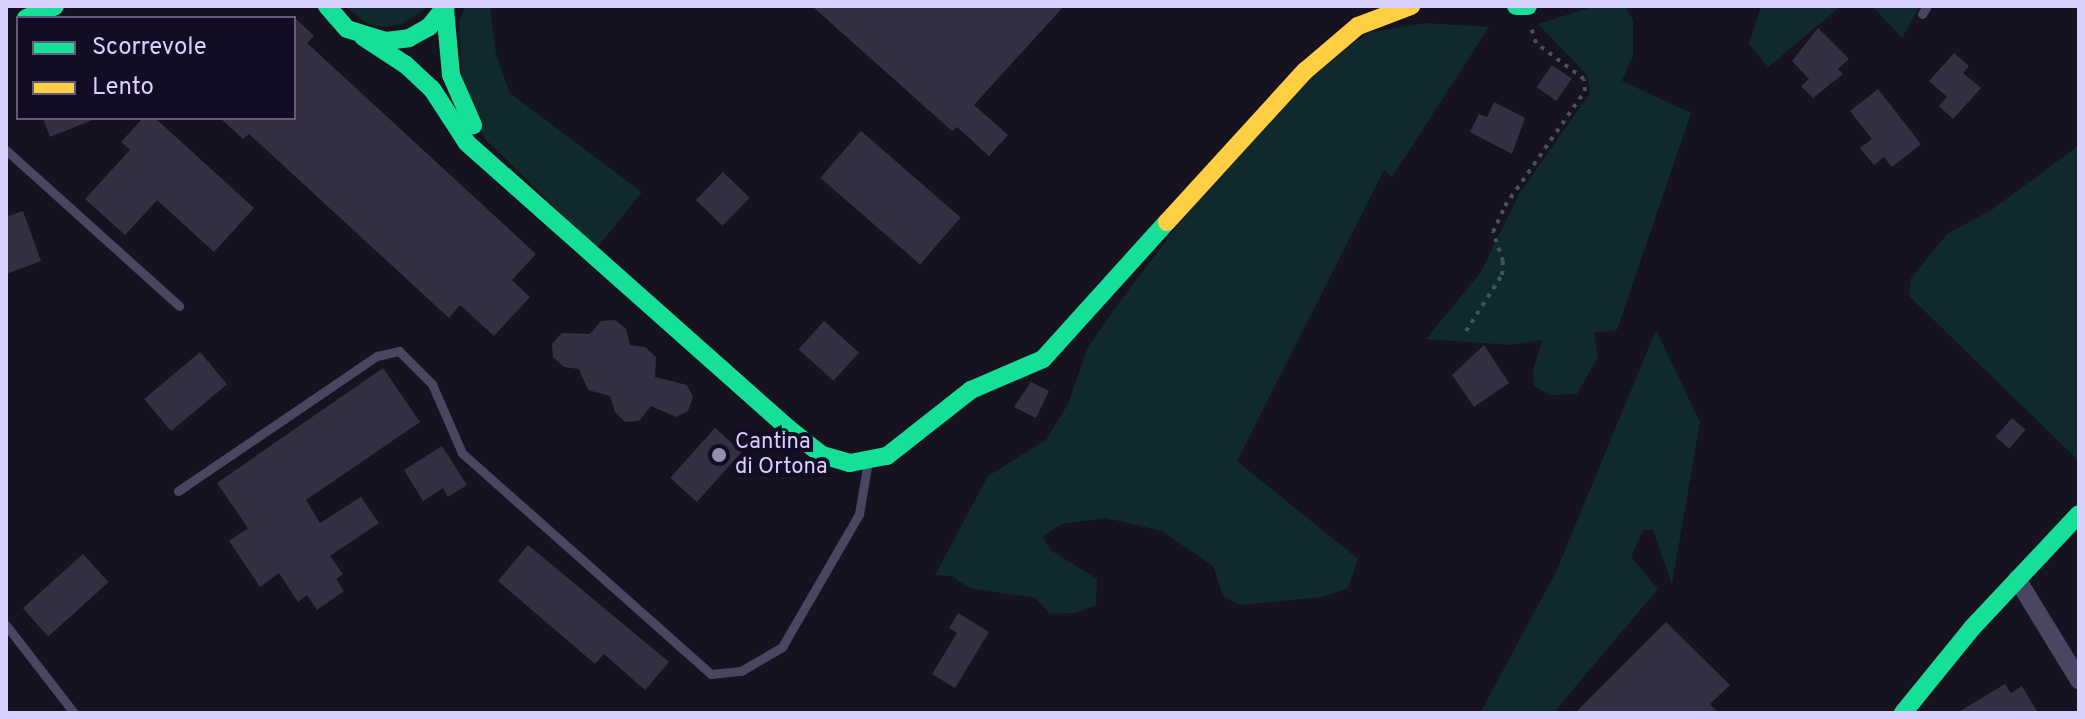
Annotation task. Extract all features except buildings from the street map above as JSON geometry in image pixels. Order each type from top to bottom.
[{"type":"main road","points":[[31,16],[55,6]]},
{"type":"main road","points":[[328,10],[406,65],[432,89],[467,143],[809,446],[835,460],[868,461],[903,447],[971,390],[1043,359],[1062,343],[1147,239],[1305,71],[1358,26],[1411,6]]},
{"type":"main road","points":[[1516,6],[1526,6]]},
{"type":"main road","points":[[445,7],[449,60],[459,100],[502,173]]},
{"type":"main road","points":[[363,37],[409,38],[429,27],[445,7]]},
{"type":"main road","points":[[1903,713],[2017,579],[2079,514]]},
{"type":"street","points":[[2017,579],[2079,680]]},
{"type":"lane","points":[[6,150],[179,306]]},
{"type":"lane","points":[[178,491],[377,356],[399,351],[432,384],[462,453],[711,674],[741,671],[782,647],[859,514],[868,461]]},
{"type":"lane","points":[[6,625],[74,713]]},
{"type":"path","points":[[1466,331],[1502,275],[1503,261],[1493,232],[1505,206],[1585,91],[1584,79],[1536,43],[1526,6]]},
{"type":"green space","points":[[344,6],[429,6],[402,24],[385,27],[368,24]]},
{"type":"green space","points":[[465,6],[490,6],[496,55],[510,93],[642,192],[597,248],[486,140],[463,94],[459,23]]},
{"type":"green space","points":[[1595,6],[1625,6],[1633,20],[1633,55],[1622,81],[1691,113],[1617,330],[1594,333],[1598,357],[1577,394],[1550,395],[1534,386],[1533,370],[1542,340],[1510,345],[1426,339],[1481,272],[1519,194],[1590,93],[1587,75],[1538,24]]},
{"type":"green space","points":[[1761,6],[1841,6],[1768,67],[1749,44]]},
{"type":"green space","points":[[1872,6],[1920,6],[1902,38]]},
{"type":"green space","points":[[1425,23],[1489,27],[1392,177],[1384,170],[1237,461],[1358,559],[1348,588],[1323,597],[1240,605],[1223,596],[1213,566],[1162,531],[1106,518],[1061,524],[1043,537],[1050,550],[1097,579],[1096,605],[1076,613],[1050,614],[1035,598],[969,588],[952,576],[935,575],[988,476],[1046,440],[1068,404],[1087,349],[1115,308],[1184,217],[1314,68],[1370,32]]},
{"type":"green space","points":[[2079,145],[2079,461],[1909,296],[1911,278],[1947,234],[1993,209]]},
{"type":"green space","points":[[1656,330],[1700,422],[1672,584],[1653,530],[1643,530],[1631,557],[1658,589],[1553,713],[1480,713],[1556,572]]},
{"type":"traffic: fast","points":[[31,16],[55,6]]},
{"type":"traffic: fast","points":[[327,6],[347,29],[386,41],[409,38],[429,27],[446,6]]},
{"type":"traffic: fast","points":[[1516,6],[1528,6]]},
{"type":"traffic: fast","points":[[445,9],[451,75],[473,125]]},
{"type":"traffic: fast","points":[[363,37],[406,65],[432,89],[467,143],[788,428],[822,455],[850,463],[887,456],[971,390],[1043,359],[1167,222]]},
{"type":"traffic: fast","points":[[1903,713],[1972,628],[2079,514]]},
{"type":"traffic: slow","points":[[1167,222],[1305,71],[1358,26],[1411,6]]},
{"type":"place","name":"Cantina di Ortona","points":[[719,455]]}]
